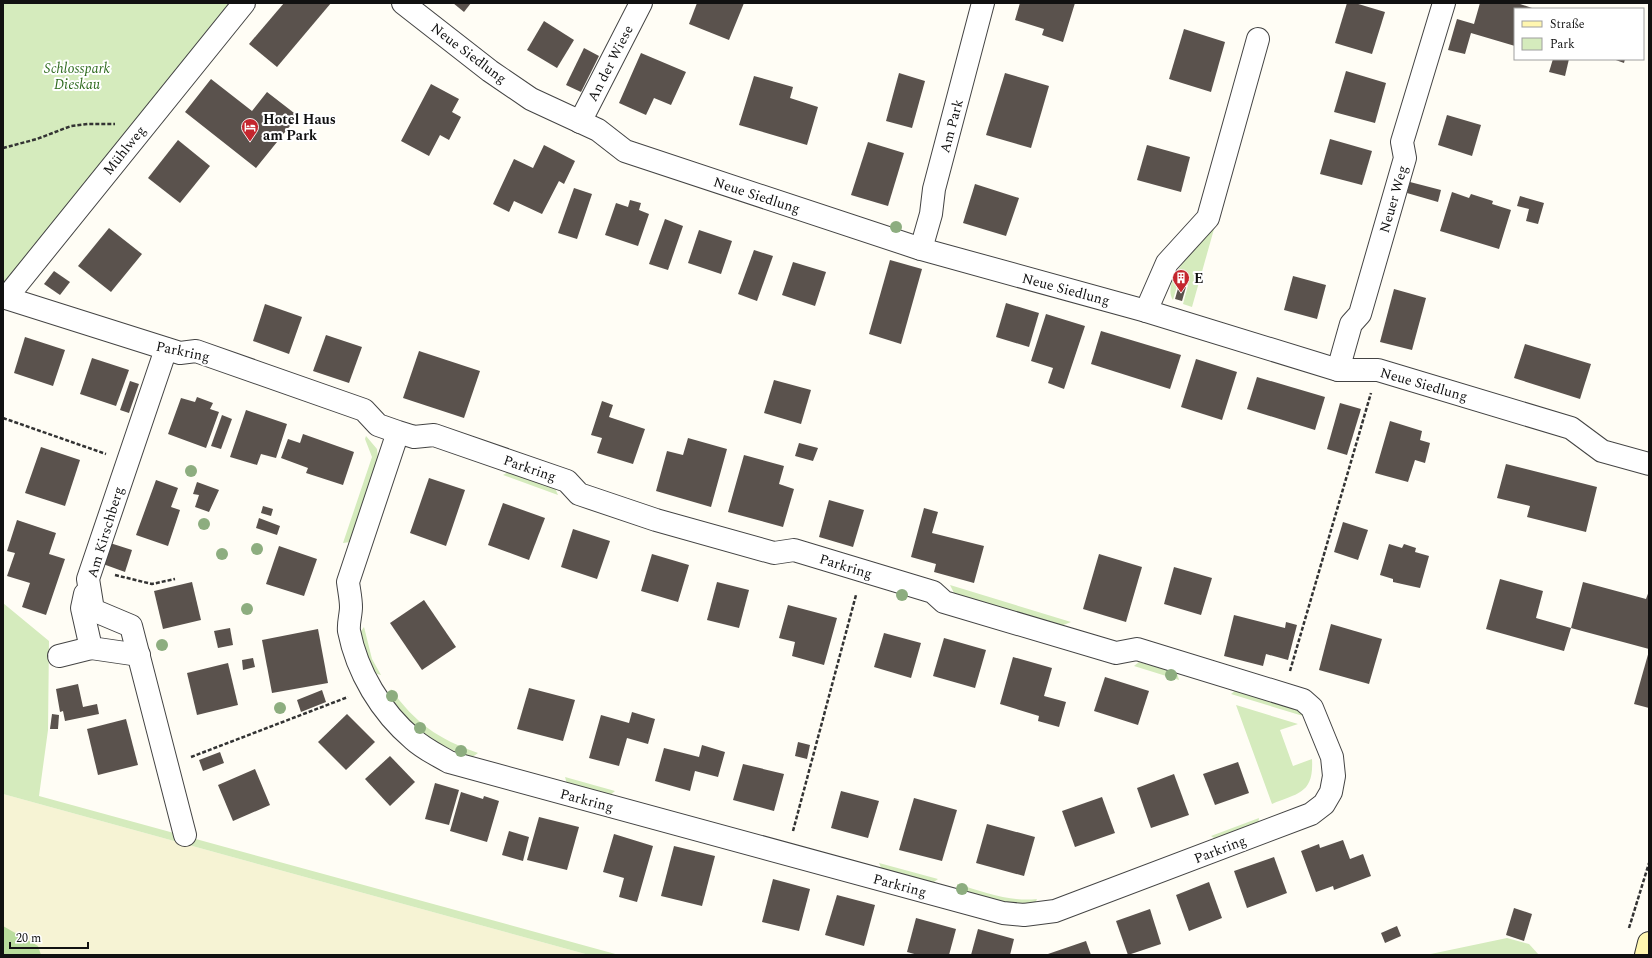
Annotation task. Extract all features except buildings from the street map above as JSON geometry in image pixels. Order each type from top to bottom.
[{"type":"main road","points":[[1646,955],[1649,943]]},
{"type":"street","name":"Mühlweg","points":[[6,298],[143,126],[244,3]]},
{"type":"street","name":"Neue Siedlung","points":[[403,3],[508,83],[531,98],[598,130],[625,151],[921,249],[1146,311],[1338,370],[1378,370],[1571,428],[1602,451],[1649,464]]},
{"type":"street","name":"An der Wiese","points":[[580,122],[641,3]]},
{"type":"street","name":"Am Park","points":[[921,249],[931,214],[934,189],[983,3]]},
{"type":"street","name":"Neuer Weg","points":[[1338,370],[1351,324],[1360,314],[1405,158],[1402,142],[1444,3]]},
{"type":"street","points":[[1146,311],[1167,263],[1208,218],[1258,39]]},
{"type":"street","name":"Parkring","points":[[6,298],[180,353],[196,351],[364,410],[378,425],[398,432],[414,437],[434,435],[567,480],[579,494],[656,520],[774,553],[794,550],[933,592],[944,602],[1108,651],[1116,653],[1137,649],[1303,700],[1312,708],[1332,757],[1334,776],[1331,792],[1324,804],[1311,814],[1055,911],[1024,915],[1003,913],[449,762],[430,752],[413,739],[386,711],[358,664],[353,649],[349,628],[351,606],[348,582],[398,432]]},
{"type":"street","name":"Am Kirschberg","points":[[166,349],[90,574],[93,610],[131,626],[185,835]]},
{"type":"street","points":[[90,574],[82,608],[91,648]]},
{"type":"street","points":[[59,656],[91,648],[139,655]]},
{"type":"path","points":[[3,148],[38,139],[71,126],[88,124],[130,124],[143,126]]},
{"type":"path","points":[[1289,676],[1378,370]]},
{"type":"path","points":[[3,418],[127,461]]},
{"type":"path","points":[[90,574],[152,584],[175,579]]},
{"type":"path","points":[[792,834],[857,590]]},
{"type":"path","points":[[168,766],[371,688]]},
{"type":"path","points":[[1628,933],[1649,863]]},
{"type":"shaded area","points":[[3,794],[589,955],[3,955]]},
{"type":"green space","name":"Schlosspark Dieskau","points":[[3,3],[229,3],[3,285]]},
{"type":"green space","points":[[1216,222],[1192,307],[1183,304],[1188,285],[1178,283],[1173,300],[1170,291],[1172,281],[1185,260]]},
{"type":"green space","points":[[366,436],[377,449],[378,458],[350,542],[343,543],[372,457],[365,439]]},
{"type":"green space","points":[[510,471],[555,488],[558,495],[503,475]]},
{"type":"green space","points":[[950,585],[1071,622],[1061,626],[955,595]]},
{"type":"green space","points":[[3,603],[49,641],[48,730],[39,796],[619,955],[589,955],[3,794]]},
{"type":"green space","points":[[364,627],[372,659],[381,675],[374,673],[359,634]]},
{"type":"green space","points":[[1139,662],[1177,673],[1179,680],[1134,666]]},
{"type":"green space","points":[[391,689],[409,711],[428,728],[451,742],[478,753],[471,758],[446,747],[425,734],[406,718],[388,697]]},
{"type":"green space","points":[[1236,690],[1296,708],[1303,716],[1231,694]]},
{"type":"green space","points":[[1236,705],[1298,724],[1280,730],[1293,766],[1312,759],[1312,771],[1307,786],[1297,794],[1272,804]]},
{"type":"green space","points":[[565,777],[615,791],[609,796],[567,784]]},
{"type":"green space","points":[[1259,818],[1258,825],[1217,840],[1211,836]]},
{"type":"green space","points":[[879,863],[938,879],[931,884],[882,870]]},
{"type":"green space","points":[[957,884],[1007,898],[1027,900],[1037,899],[1034,906],[1014,906],[958,891]]},
{"type":"green space","points":[[3,926],[38,946],[41,955],[3,955]]},
{"type":"green space","points":[[1507,938],[1529,944],[1539,955],[1426,955]]},
{"type":"place","name":"Hotel Haus am Park","points":[[250,142]]},
{"type":"place","name":"E","points":[[1181,293]]}]
